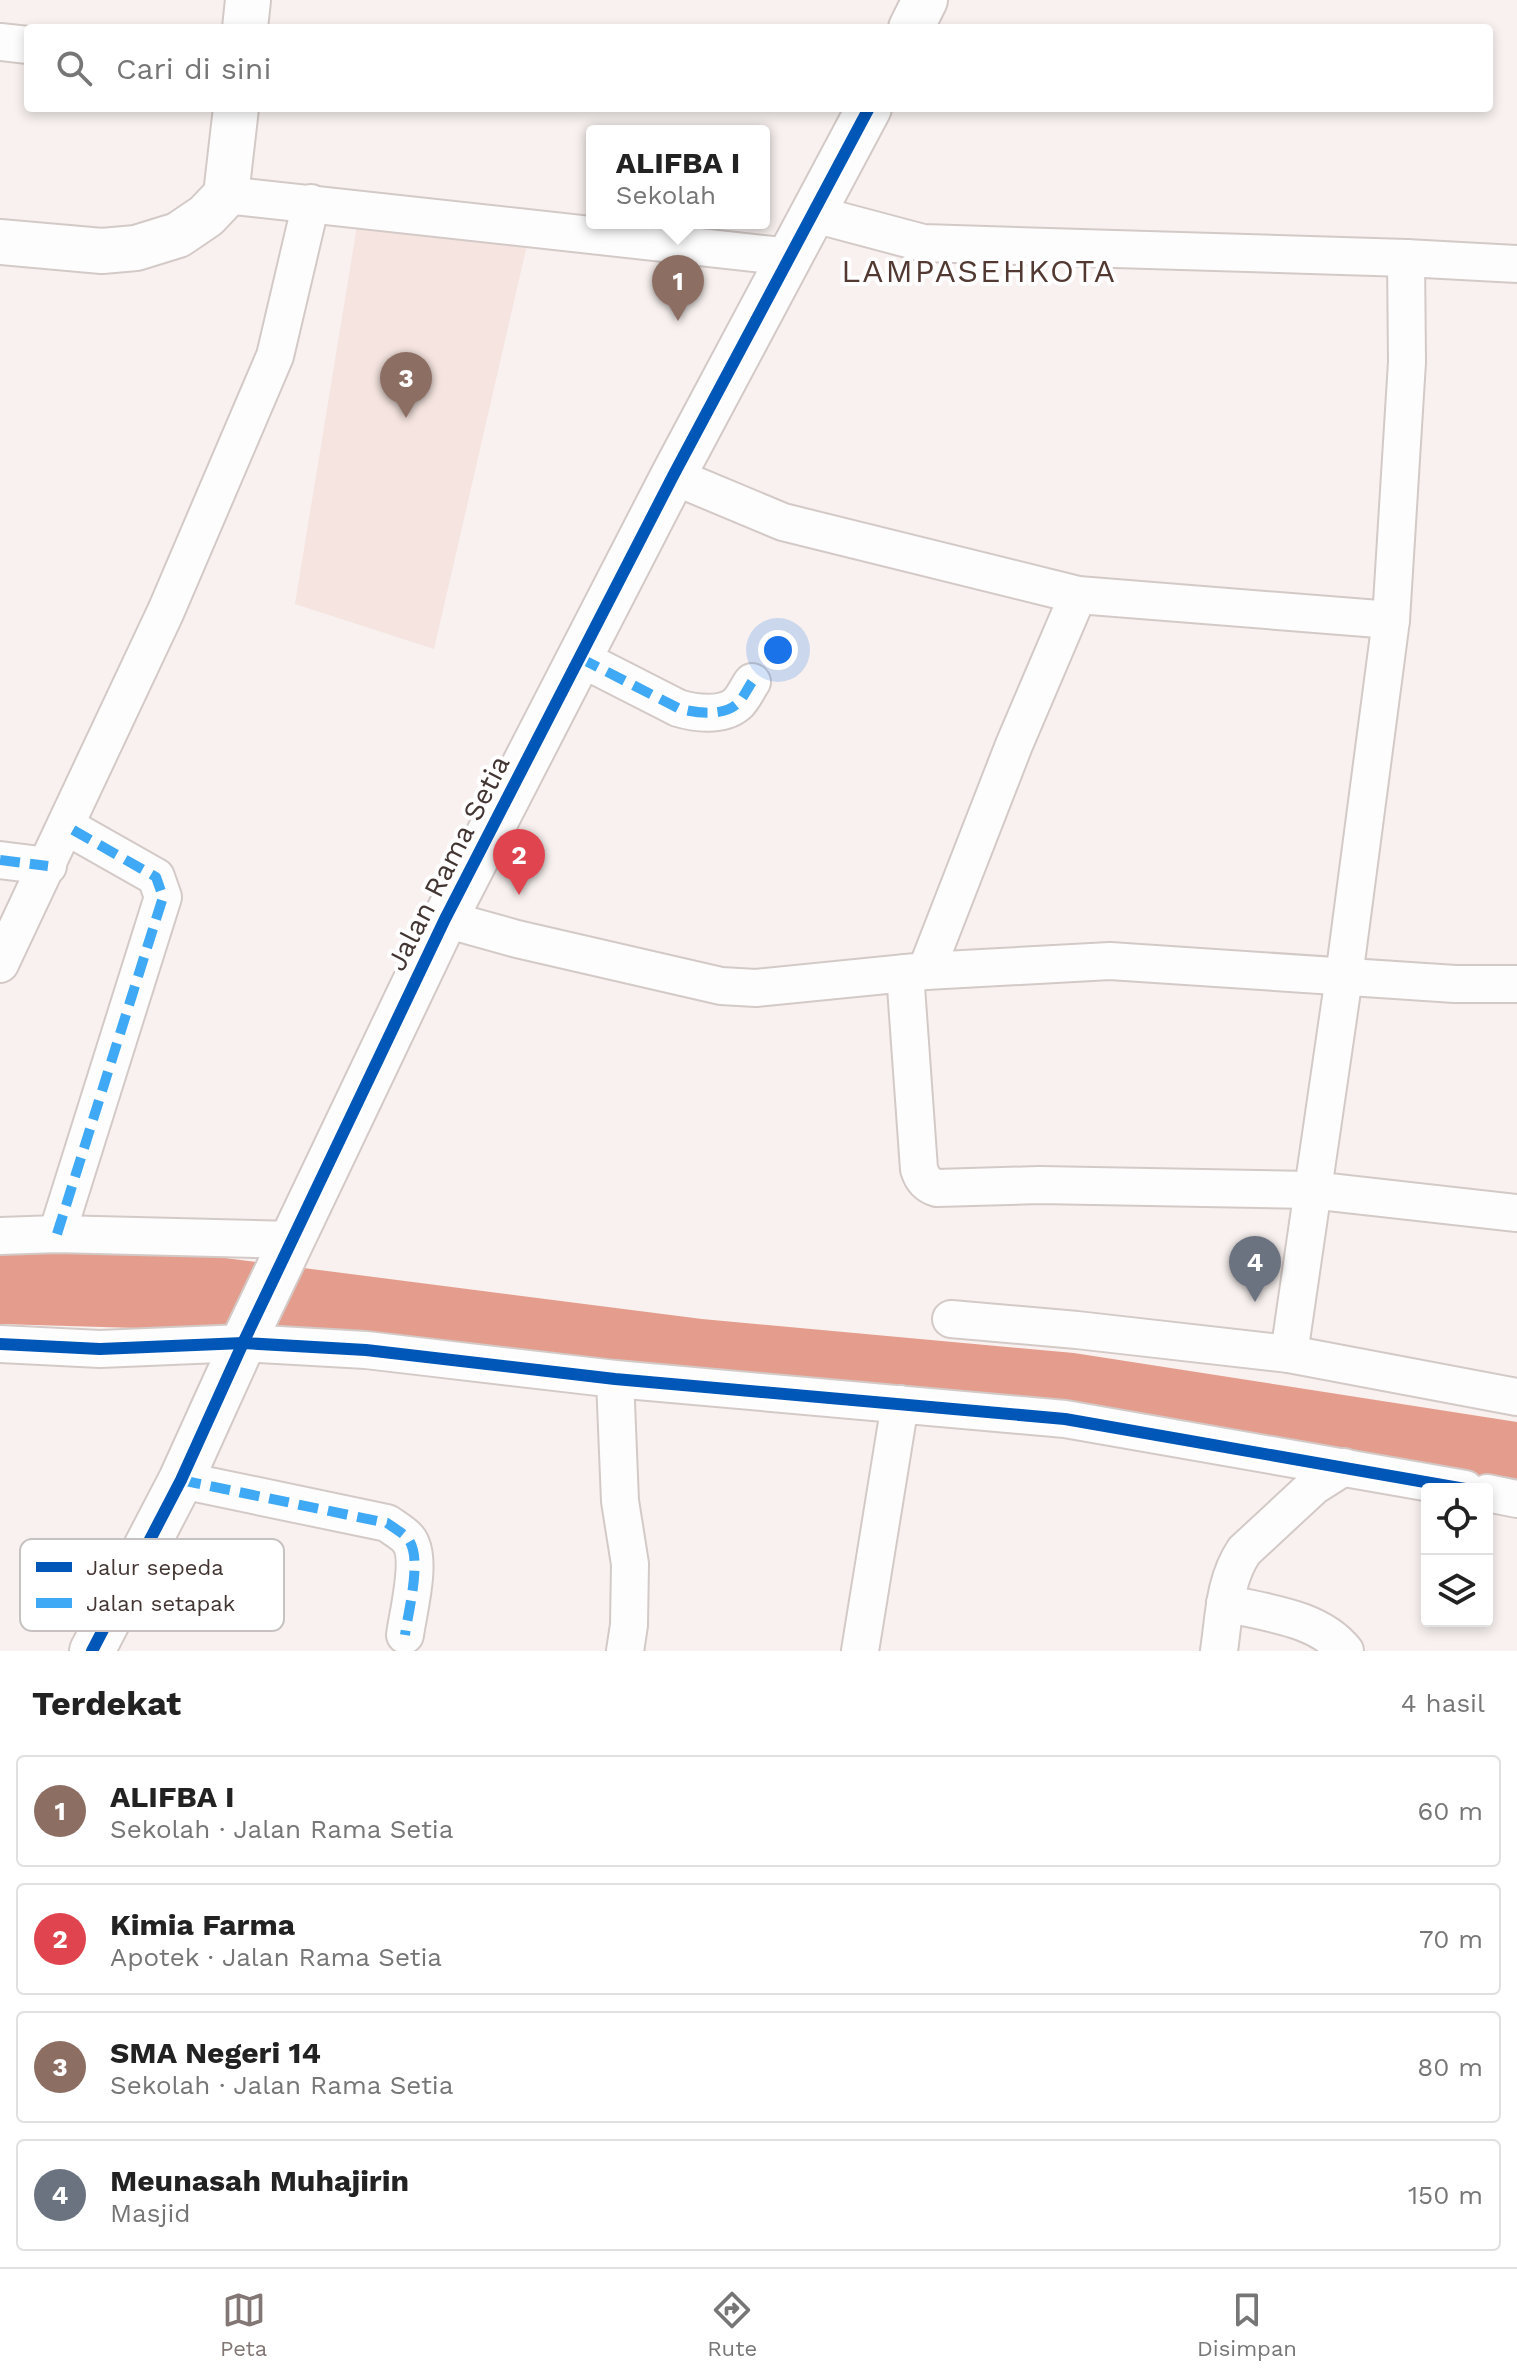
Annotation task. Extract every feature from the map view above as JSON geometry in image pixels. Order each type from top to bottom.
[{"type":"street","points":[[245,24],[248,0]]},
{"type":"street","points":[[913,24],[925,0]]},
{"type":"street","points":[[0,42],[24,45]]},
{"type":"street","points":[[0,242],[102,251],[136,248],[178,235],[206,216],[226,195],[236,112]]},
{"type":"street","name":"Jalan Rama Setia","points":[[150,1539],[181,1480],[445,919],[673,476],[867,112]]},
{"type":"street","points":[[226,195],[791,257]]},
{"type":"street","points":[[0,964],[166,611],[275,356],[311,203]]},
{"type":"street","points":[[814,214],[923,243],[1517,264]]},
{"type":"street","points":[[1289,1354],[1344,977],[1391,620],[1407,362],[1406,258]]},
{"type":"street","points":[[673,476],[783,522],[1078,595],[1391,620]]},
{"type":"street","points":[[1078,595],[916,972],[919,1169],[922,1178],[937,1188],[1039,1185],[1311,1190],[1517,1213]]},
{"type":"street","points":[[580,658],[693,713],[727,710],[738,703],[752,682]]},
{"type":"street","points":[[57,1234],[163,897],[156,877],[66,826]]},
{"type":"street","points":[[0,860],[48,866]]},
{"type":"street","points":[[445,919],[517,939],[721,986],[756,988],[916,972],[1110,961],[1455,984],[1517,984]]},
{"type":"street","points":[[0,1236],[57,1234],[291,1244]]},
{"type":"street","points":[[951,1319],[1289,1354],[1517,1397]]},
{"type":"street","points":[[0,1344],[100,1349],[244,1342],[366,1350],[615,1379],[1065,1419],[1432,1483]]},
{"type":"street","points":[[615,1379],[620,1501],[630,1564],[629,1625],[625,1651]]},
{"type":"street","points":[[860,1651],[900,1404]]},
{"type":"street","points":[[1219,1651],[1225,1603],[1235,1564],[1244,1551],[1314,1486],[1344,1467]]},
{"type":"street","points":[[181,1480],[387,1523],[408,1538],[414,1551],[405,1635]]},
{"type":"street","points":[[1493,1494],[1517,1499]]},
{"type":"street","points":[[1225,1603],[1319,1628],[1345,1651]]},
{"type":"street","name":"Jalan Rama Setia","points":[[92,1651],[102,1631]]},
{"type":"shaded area","points":[[358,220],[530,232],[434,649],[295,604]]},
{"type":"shaded area","points":[[0,1250],[210,1256],[702,1319],[1074,1353],[1517,1422],[1517,1492],[1493,1489],[1493,1483],[1448,1483],[305,1333],[0,1324]]},
{"type":"marked path","points":[[580,658],[678,708],[692,711],[708,713],[731,708],[752,682]]},
{"type":"marked path","points":[[57,1234],[163,897],[156,877],[66,826]]},
{"type":"marked path","points":[[0,860],[48,866]]},
{"type":"marked path","points":[[181,1480],[387,1523],[408,1539],[414,1558],[405,1635]]},
{"type":"cycle path","points":[[150,1539],[181,1480],[445,919],[673,476],[867,112]]},
{"type":"cycle path","points":[[0,1344],[100,1349],[243,1343],[366,1350],[615,1379],[1065,1419],[1431,1483]]},
{"type":"cycle path","points":[[92,1651],[102,1631]]},
{"type":"place","name":"ALIFBA I","points":[[678,321]]},
{"type":"place","name":"SMA Negeri 14","points":[[406,418]]},
{"type":"place","name":"Kimia Farma","points":[[519,895]]},
{"type":"place","name":"Meunasah Muhajirin","points":[[1255,1302]]},
{"type":"district","name":"LAMPASEHKOTA","points":[[979,271]]}]
